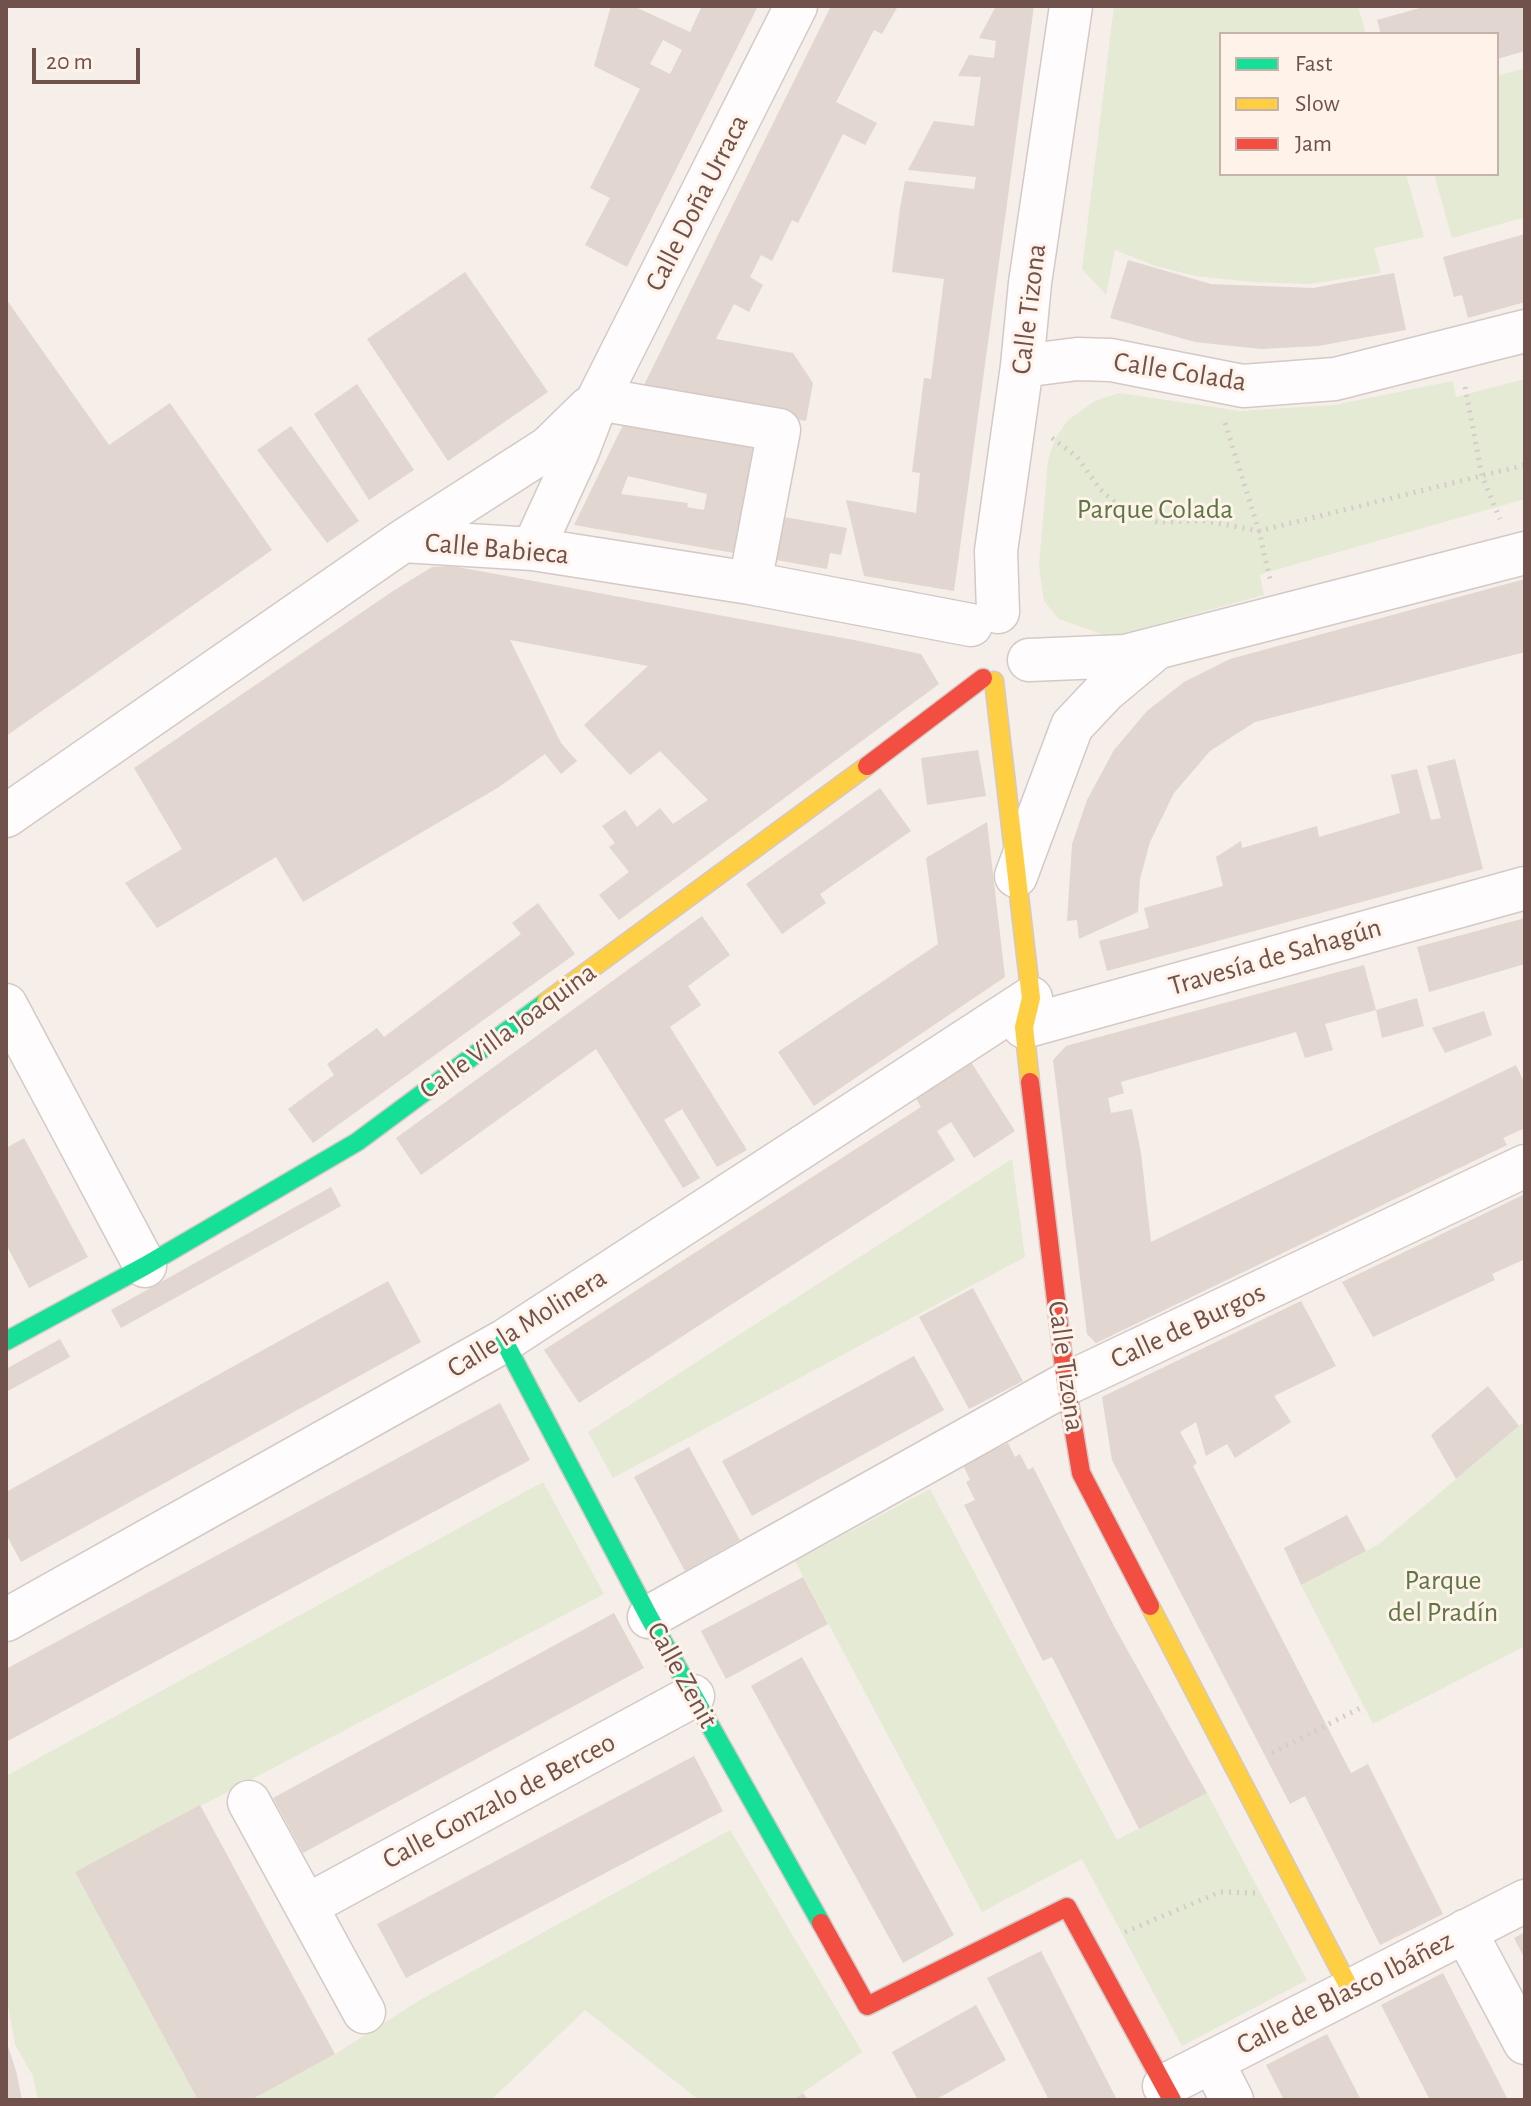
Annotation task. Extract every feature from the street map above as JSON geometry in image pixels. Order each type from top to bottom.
[{"type":"street","name":"Calle Doña Urraca","points":[[533,549],[598,399],[796,6]]},
{"type":"street","name":"Calle Tizona","points":[[984,618],[996,551],[1022,366],[1030,283],[1071,6]]},
{"type":"street","name":"Calle Colada","points":[[1022,366],[1077,359],[1111,360],[1243,386],[1335,379],[1525,331]]},
{"type":"street","name":"Calle Doña Urraca","points":[[403,541],[548,448],[598,399]]},
{"type":"street","points":[[598,399],[779,430],[750,583]]},
{"type":"street","points":[[1029,660],[1125,656],[1155,649],[1513,538]]},
{"type":"street","name":"Calle Babieca","points":[[6,816],[403,541],[533,549],[984,618]]},
{"type":"street","points":[[1010,615],[1027,630],[1031,641],[1029,660],[1020,673],[1010,679],[988,680],[969,667],[964,658],[964,636],[984,618],[1010,615]]},
{"type":"street","points":[[1016,876],[1072,726],[1105,691],[1155,649]]},
{"type":"street","name":"Calle Tizona","points":[[988,680],[1016,876],[1066,1384],[1081,1473],[1350,1989]]},
{"type":"street","name":"Calle Villa Joaquina","points":[[6,1341],[145,1266],[357,1142],[988,680]]},
{"type":"street","name":"Travesía de Sahagún","points":[[1027,1012],[1525,888]]},
{"type":"street","points":[[6,1005],[145,1266]]},
{"type":"street","name":"Calle la Molinera","points":[[11,1606],[504,1341],[1027,1012]]},
{"type":"street","name":"Calle de Burgos","points":[[649,1617],[1066,1384],[1525,1166]]},
{"type":"street","name":"Calle Zenit","points":[[504,1341],[649,1617],[867,2006],[1067,1907],[1168,2093]]},
{"type":"street","name":"Calle Gonzalo de Berceo","points":[[306,1906],[693,1696]]},
{"type":"street","points":[[249,1802],[364,2012]]},
{"type":"street","name":"Calle de Blasco Ibáñez","points":[[1168,2093],[1212,2061],[1525,1901]]},
{"type":"street","points":[[1465,1931],[1525,2043]]},
{"type":"street","points":[[1212,2061],[1232,2100]]},
{"type":"path","points":[[1465,385],[1482,476],[1493,507],[1513,538]]},
{"type":"path","points":[[1224,421],[1259,531],[1271,582]]},
{"type":"path","points":[[1048,434],[1077,457],[1100,489],[1122,509],[1157,522],[1205,521],[1259,531],[1525,465]]},
{"type":"path","points":[[1270,1754],[1364,1706]]},
{"type":"path","points":[[1113,1937],[1220,1892],[1260,1893]]},
{"type":"green space","points":[[1114,6],[1358,6],[1365,32],[1219,32],[1219,176],[1407,176],[1424,237],[1374,248],[1381,273],[1310,284],[1195,276],[1156,266],[1115,250],[1106,295],[1082,269]]},
{"type":"green space","points":[[1525,68],[1525,217],[1452,238],[1435,176],[1499,176],[1499,75]]},
{"type":"green space","name":"Parque Colada","points":[[1525,379],[1525,499],[1268,572],[1260,575],[1264,595],[1110,637],[1059,619],[1044,601],[1039,566],[1048,460],[1055,439],[1068,420],[1095,401],[1119,393],[1240,411],[1334,405],[1453,381],[1456,397]]},
{"type":"green space","points":[[1012,1159],[1025,1257],[613,1478],[588,1432]]},
{"type":"green space","name":"Parque del Pradín","points":[[1525,1421],[1525,1646],[1373,1724],[1301,1585],[1379,1544]]},
{"type":"green space","points":[[543,1482],[604,1594],[75,1872],[198,2100],[38,2100],[33,2076],[15,2044],[6,1994],[6,1776]]},
{"type":"green space","points":[[930,1489],[1117,1840],[1207,1793],[1307,1980],[1182,2046],[1082,1859],[982,1912],[795,1561]]},
{"type":"green space","points":[[730,1830],[862,2052],[792,2100],[699,2100],[585,2010],[491,2100],[251,2100],[335,2054],[420,2000]]},
{"type":"building","points":[[611,6],[633,6],[690,32],[702,6],[758,6],[627,267],[585,245],[610,198],[590,188],[640,89],[594,66]],"holes":[[[663,40],[682,50],[670,74],[650,64]]]},
{"type":"building","points":[[831,6],[898,6],[882,34],[874,30],[836,102],[877,123],[865,145],[843,134],[798,223],[792,220],[772,261],[761,255],[750,277],[763,285],[749,312],[734,304],[716,339],[793,353],[813,383],[806,421],[641,391]]},
{"type":"building","points":[[996,6],[1034,6],[954,591],[864,576],[846,500],[916,513],[920,473],[912,472],[924,378],[931,379],[944,279],[892,272],[900,208],[905,181],[974,189],[976,177],[908,170],[934,121],[974,126],[981,77],[958,76],[969,55],[994,58],[996,41],[979,38]]},
{"type":"building","points":[[1427,6],[1525,6],[1525,51],[1499,58],[1499,32],[1380,32],[1377,20]]},
{"type":"building","points":[[1525,234],[1525,302],[1468,318],[1462,295],[1454,297],[1443,257]]},
{"type":"building","points":[[1128,260],[1211,284],[1313,288],[1394,273],[1406,330],[1318,346],[1261,349],[1195,342],[1110,318]]},
{"type":"building","points":[[465,272],[548,392],[448,461],[367,339]]},
{"type":"building","points":[[6,299],[109,445],[170,403],[272,550],[6,736]]},
{"type":"building","points":[[357,384],[414,470],[369,500],[314,414]]},
{"type":"building","points":[[624,423],[756,445],[734,553],[574,525]],"holes":[[[628,476],[707,494],[704,510],[687,507],[688,503],[621,494]]]},
{"type":"building","points":[[291,426],[359,521],[327,543],[257,450]]},
{"type":"building","points":[[784,517],[847,528],[841,555],[830,553],[827,569],[776,560]]},
{"type":"building","points":[[452,566],[921,654],[939,684],[619,920],[599,895],[629,872],[609,847],[615,843],[602,826],[625,810],[637,827],[660,808],[673,824],[708,800],[660,751],[630,775],[584,725],[648,666],[510,640],[561,743],[577,761],[561,774],[545,754],[499,787],[303,902],[276,857],[157,928],[125,883],[182,849],[134,768],[393,591],[432,567]]},
{"type":"building","points":[[1525,579],[1525,652],[1255,722],[1210,751],[1174,793],[1150,842],[1140,879],[1138,912],[1079,939],[1077,920],[1067,921],[1072,844],[1087,800],[1114,750],[1147,711],[1184,682],[1230,659]]},
{"type":"building","points":[[978,750],[986,796],[927,805],[921,758]]},
{"type":"building","points":[[1455,759],[1483,869],[1107,971],[1099,941],[1149,928],[1144,908],[1223,886],[1216,857],[1241,841],[1242,848],[1317,826],[1319,837],[1400,813],[1391,775],[1417,769],[1431,820],[1441,818],[1427,766]]},
{"type":"building","points":[[880,788],[911,831],[820,894],[826,903],[782,934],[746,884]]},
{"type":"building","points":[[987,822],[1005,977],[814,1106],[778,1052],[938,944],[926,858]]},
{"type":"building","points":[[538,903],[575,954],[313,1143],[288,1109],[334,1075],[327,1064],[377,1028],[384,1037],[521,934],[512,923]]},
{"type":"building","points":[[702,916],[730,955],[688,986],[701,1005],[670,1027],[747,1150],[717,1167],[682,1109],[664,1120],[700,1178],[683,1188],[596,1049],[421,1175],[396,1138]]},
{"type":"building","points":[[1525,918],[1525,964],[1429,992],[1417,947]]},
{"type":"building","points":[[1364,965],[1376,1010],[1325,1024],[1333,1050],[1305,1058],[1296,1032],[1121,1082],[1124,1093],[1108,1098],[1111,1113],[1132,1109],[1141,1153],[1151,1242],[1516,1065],[1525,1084],[1525,1128],[1503,1138],[1507,1145],[1096,1343],[1087,1334],[1053,1060],[1066,1046]]},
{"type":"building","points":[[1417,998],[1424,1026],[1382,1038],[1376,1010]]},
{"type":"building","points":[[1484,1011],[1492,1035],[1445,1053],[1432,1028]]},
{"type":"building","points":[[971,1062],[1015,1131],[974,1158],[951,1122],[937,1131],[955,1160],[579,1403],[544,1350],[921,1107],[915,1097]]},
{"type":"building","points":[[24,1138],[88,1257],[29,1288],[6,1244],[6,1148]]},
{"type":"building","points":[[331,1187],[341,1206],[121,1328],[111,1310]]},
{"type":"building","points":[[1525,1194],[1525,1259],[1492,1274],[1495,1280],[1373,1337],[1342,1282]]},
{"type":"building","points":[[388,1281],[421,1342],[21,1562],[6,1534],[6,1492]]},
{"type":"building","points":[[973,1288],[1023,1381],[969,1409],[919,1317]]},
{"type":"building","points":[[1301,1301],[1336,1366],[1274,1396],[1291,1422],[1235,1458],[1227,1444],[1206,1456],[1196,1422],[1180,1432],[1197,1463],[1193,1466],[1351,1773],[1368,1764],[1443,1914],[1380,1945],[1305,1796],[1290,1804],[1112,1460],[1102,1397]]},
{"type":"building","points":[[60,1339],[70,1357],[6,1392],[6,1369]]},
{"type":"building","points":[[914,1356],[944,1410],[752,1516],[722,1461]]},
{"type":"building","points":[[1488,1386],[1519,1426],[1456,1479],[1431,1435]]},
{"type":"building","points":[[500,1403],[530,1460],[6,1742],[6,1669]]},
{"type":"building","points":[[1008,1443],[1015,1457],[1020,1454],[1028,1470],[1033,1467],[1114,1626],[1207,1793],[1139,1829],[1052,1657],[1043,1661],[964,1505],[975,1500],[966,1482],[970,1480],[963,1465]]},
{"type":"building","points":[[689,1447],[740,1540],[685,1571],[634,1477]]},
{"type":"building","points":[[1347,1515],[1366,1551],[1301,1585],[1284,1548]]},
{"type":"building","points":[[803,1577],[828,1624],[726,1679],[701,1631]]},
{"type":"building","points":[[614,1613],[644,1668],[303,1853],[273,1798]]},
{"type":"building","points":[[802,1657],[954,1935],[903,1963],[751,1686]]},
{"type":"building","points":[[694,1756],[723,1811],[406,1978],[377,1924]]},
{"type":"building","points":[[200,1805],[335,2054],[251,2100],[198,2100],[75,1872]]},
{"type":"building","points":[[1525,1932],[1525,1959],[1514,1938]]},
{"type":"building","points":[[1041,1951],[1117,2100],[1049,2100],[987,1978]]},
{"type":"building","points":[[1443,1973],[1508,2100],[1430,2100],[1381,2005]]},
{"type":"building","points":[[976,2005],[1006,2060],[935,2100],[918,2100],[892,2052]]},
{"type":"building","points":[[1327,2034],[1361,2100],[1284,2100],[1266,2065]]},
{"type":"building","points":[[7,2043],[16,2071],[22,2100],[6,2100]]},
{"type":"building","points":[[803,2093],[808,2100],[792,2100]]},
{"type":"traffic: fast","points":[[6,1341],[145,1266],[357,1142],[546,1002]]},
{"type":"traffic: fast","points":[[504,1341],[649,1617],[821,1923]]},
{"type":"traffic: slow","points":[[994,681],[1031,998],[1024,1027],[1030,1082]]},
{"type":"traffic: slow","points":[[546,1002],[867,766]]},
{"type":"traffic: slow","points":[[1150,1606],[1350,1989]]},
{"type":"traffic: jam","points":[[867,766],[983,678]]},
{"type":"traffic: jam","points":[[1030,1082],[1066,1384],[1081,1473],[1150,1606]]},
{"type":"traffic: jam","points":[[821,1923],[867,2006],[1067,1907],[1172,2100]]}]
